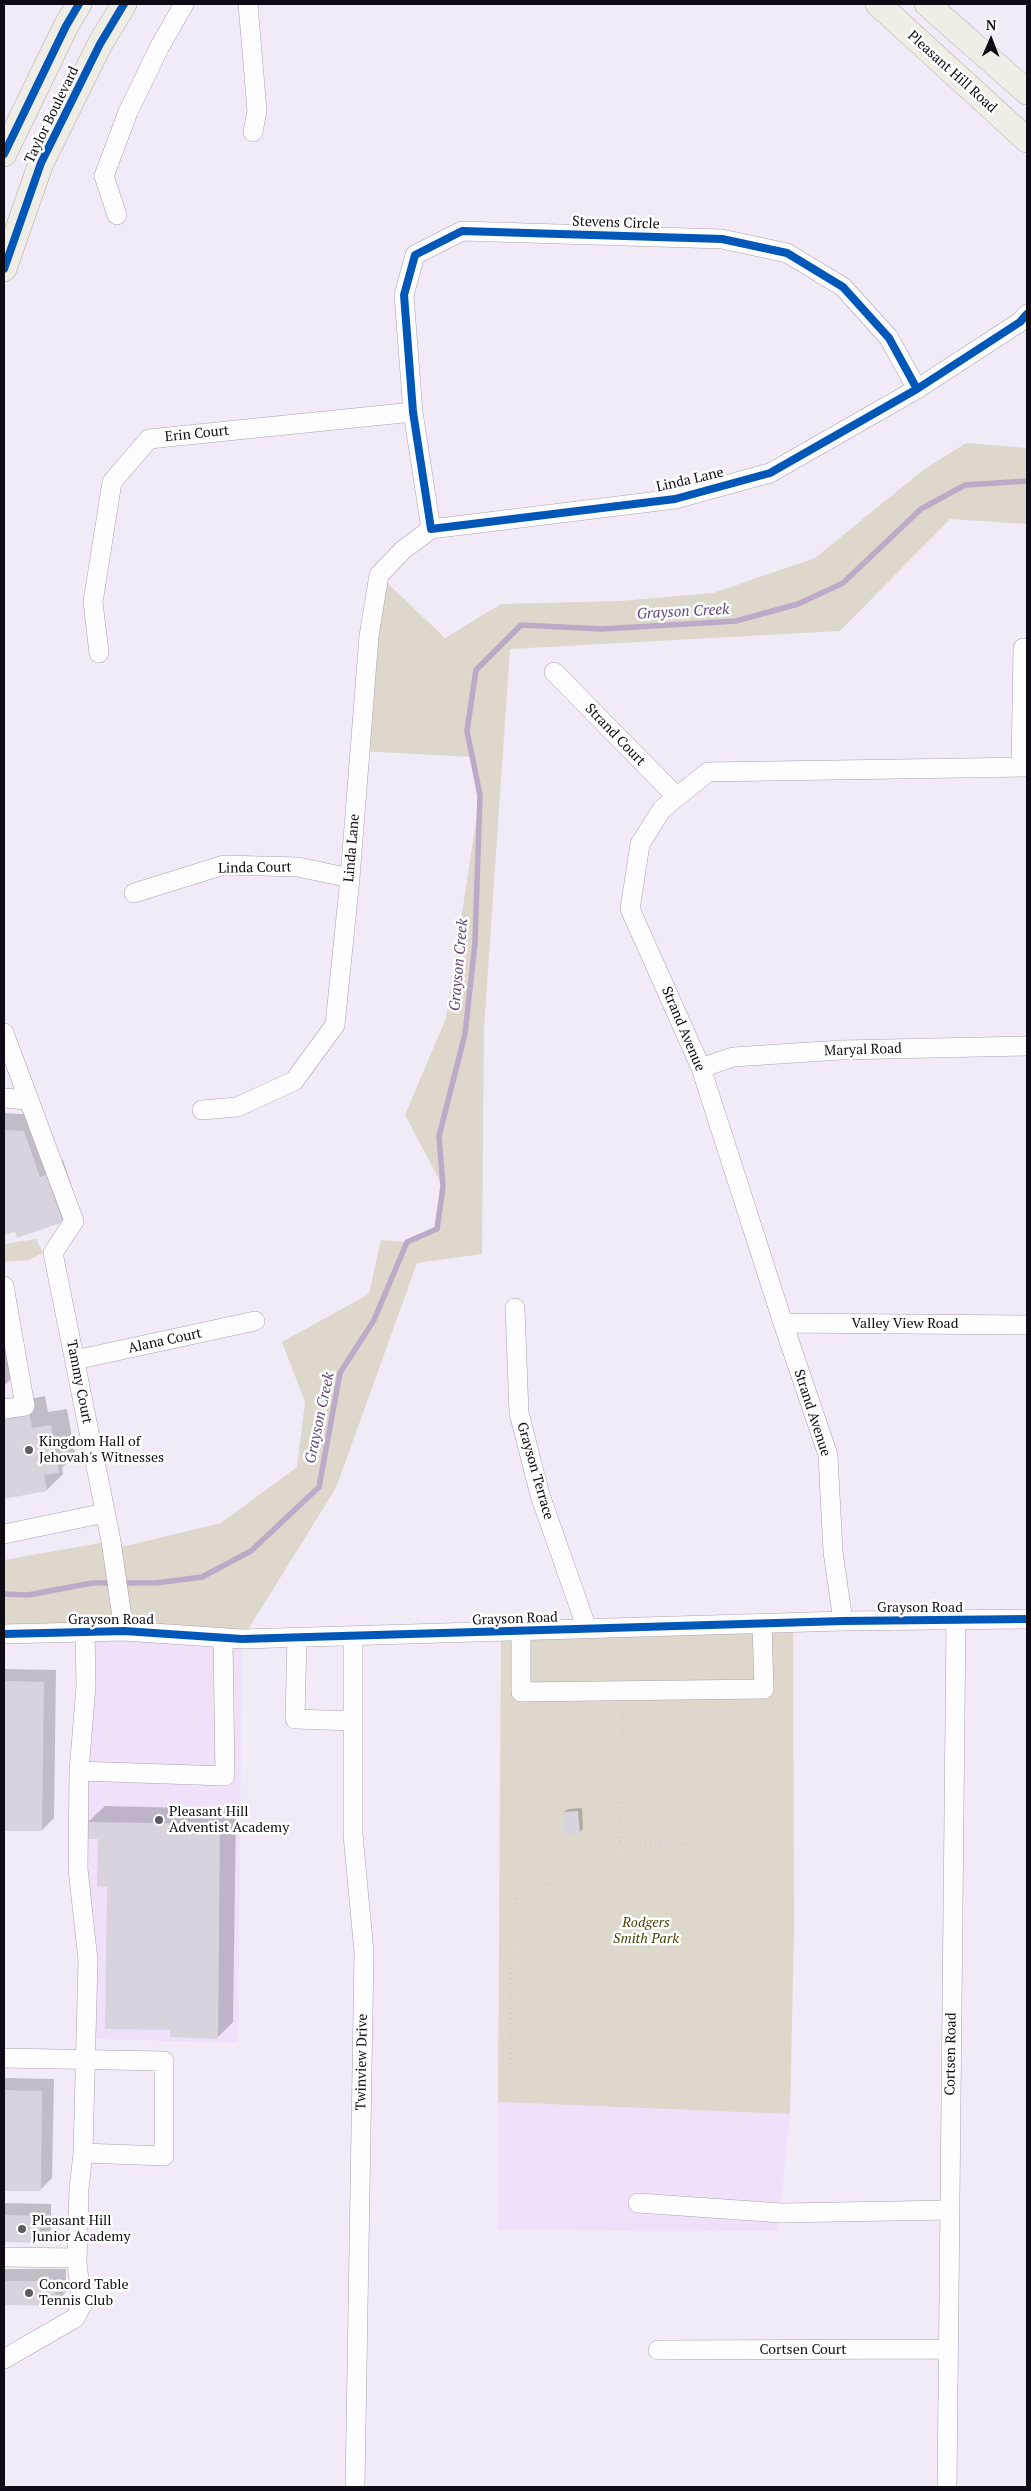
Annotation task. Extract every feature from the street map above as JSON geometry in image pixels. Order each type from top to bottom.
[{"type":"main road","name":"Taylor Boulevard","points":[[4,154],[66,26],[79,4]]},
{"type":"main road","name":"Taylor Boulevard","points":[[4,270],[42,163],[100,44],[124,4]]},
{"type":"main road","name":"Pleasant Hill Road","points":[[878,4],[1027,140]]},
{"type":"main road","points":[[926,4],[1027,92]]},
{"type":"street","points":[[118,216],[104,176],[128,112],[160,46],[184,4]]},
{"type":"street","points":[[248,4],[257,111],[253,132]]},
{"type":"street","name":"Stevens Circle","points":[[413,412],[404,295],[415,255],[462,231],[722,239],[787,253],[843,287],[889,338],[917,389]]},
{"type":"street","name":"Linda Lane","points":[[202,1110],[237,1107],[294,1081],[335,1025],[350,878],[369,636],[379,575],[403,550],[431,529],[675,499],[770,473],[917,389],[1020,322],[1027,314]]},
{"type":"street","points":[[413,412],[431,529]]},
{"type":"street","name":"Erin Court","points":[[99,653],[93,602],[112,482],[149,439],[413,412]]},
{"type":"street","points":[[1023,648],[1024,767]]},
{"type":"street","name":"Strand Court","points":[[554,672],[677,797]]},
{"type":"street","name":"Strand Avenue","points":[[843,1621],[832,1552],[828,1454],[782,1323],[701,1068],[630,908],[640,844],[662,809],[708,772],[1024,767]]},
{"type":"street","name":"Linda Court","points":[[134,893],[224,865],[298,867],[350,878]]},
{"type":"street","points":[[4,1033],[27,1100],[4,1098]]},
{"type":"street","name":"Maryal Road","points":[[701,1068],[733,1057],[753,1055],[840,1050],[1027,1046]]},
{"type":"street","name":"Tammy Court","points":[[27,1100],[74,1220],[53,1253],[112,1549],[122,1606],[124,1631]]},
{"type":"street","points":[[4,1286],[25,1406],[4,1409]]},
{"type":"street","name":"Grayson Terrace","points":[[515,1308],[519,1413],[540,1495],[587,1629]]},
{"type":"street","name":"Alana Court","points":[[75,1360],[255,1321]]},
{"type":"street","name":"Valley View Road","points":[[782,1323],[1027,1325]]},
{"type":"street","points":[[4,1534],[105,1513]]},
{"type":"street","name":"Grayson Road","points":[[4,1634],[124,1631],[222,1638],[297,1638],[843,1621],[1027,1619]]},
{"type":"street","name":"Cortsen Road","points":[[947,2487],[956,1620]]},
{"type":"street","points":[[521,1631],[521,1692],[764,1689],[762,1624]]},
{"type":"street","points":[[4,2359],[76,2318],[82,2304],[77,2258],[79,2189],[83,2153],[88,1960],[78,1868],[79,1771],[86,1686],[85,1632]]},
{"type":"street","name":"Twinview Drive","points":[[354,1637],[353,1835],[364,1952],[355,2487]]},
{"type":"street","points":[[79,1771],[225,1776],[222,1638]]},
{"type":"street","points":[[297,1638],[295,1719],[353,1721]]},
{"type":"street","points":[[4,2058],[164,2061],[164,2156],[83,2153]]},
{"type":"street","points":[[638,2202],[782,2213],[949,2210]]},
{"type":"street","points":[[4,2257],[77,2258]]},
{"type":"street","name":"Cortsen Court","points":[[658,2350],[948,2349]]},
{"type":"path","points":[[510,2074],[512,1917],[519,1892],[594,1872],[606,1863],[620,1842],[622,1832],[617,1801],[624,1781],[622,1734],[624,1690]]},
{"type":"path","points":[[620,1842],[684,1844],[696,1822]]},
{"type":"shaded area","name":"Pleasant Hill Adventist Academy","points":[[85,1632],[242,1639],[238,2043],[97,2039],[86,2030]]},
{"type":"shaded area","points":[[498,2102],[790,2114],[778,2231],[498,2230]]},
{"type":"green space","points":[[966,443],[1027,448],[1027,524],[950,519],[840,631],[510,649],[484,1028],[482,1254],[417,1263],[336,1488],[242,1639],[4,1634],[4,1560],[111,1541],[113,1549],[221,1523],[297,1467],[305,1402],[282,1342],[369,1294],[381,1240],[407,1242],[437,1229],[443,1187],[405,1115],[446,1018],[480,795],[472,757],[360,751],[379,575],[445,638],[501,604],[620,601],[713,593],[815,558],[922,471]]},
{"type":"green space","points":[[36,1239],[43,1253],[29,1260],[4,1262],[4,1244]]},
{"type":"green space","name":"Rodgers Smith Park","points":[[793,1622],[794,1929],[790,2114],[498,2102],[501,1632]]},
{"type":"building","points":[[4,1130],[24,1131],[40,1177],[46,1175],[63,1222],[17,1238],[15,1232],[4,1235]]},
{"type":"building","name":"Kingdom Hall of Jehovah's Witnesses","points":[[29,1412],[32,1428],[51,1425],[59,1473],[44,1475],[47,1491],[4,1499],[4,1416]]},
{"type":"building","points":[[4,1681],[44,1682],[42,1831],[4,1831]]},
{"type":"building","points":[[578,1811],[580,1834],[564,1835],[563,1812]]},
{"type":"building","points":[[87,1822],[220,1824],[218,2039],[170,2037],[170,2030],[105,2029],[107,1887],[97,1886],[98,1839],[87,1839]]},
{"type":"building","points":[[4,2090],[42,2091],[41,2191],[4,2191]]},
{"type":"building","name":"Pleasant Hill Junior Academy","points":[[4,2215],[40,2216],[39,2243],[4,2242]]},
{"type":"building","name":"Concord Table Tennis Club","points":[[4,2281],[55,2281],[55,2306],[4,2305]]},
{"type":"waterway","name":"Grayson Creek","points":[[4,1594],[28,1595],[92,1583],[156,1583],[202,1577],[251,1551],[319,1487],[340,1373],[374,1320],[407,1242],[437,1229],[443,1187],[439,1136],[465,1034],[475,943],[480,795],[467,731],[476,670],[521,625],[602,629],[736,621],[798,604],[843,583],[921,509],[965,485],[1027,481]]},
{"type":"cycle path","points":[[4,154],[66,26],[79,4]]},
{"type":"cycle path","points":[[4,269],[41,163],[100,44],[124,4]]},
{"type":"cycle path","points":[[917,389],[889,338],[843,287],[787,253],[722,239],[462,231],[415,255],[404,295],[413,412],[431,529],[675,499],[770,473],[917,389],[1020,322],[1027,314]]},
{"type":"cycle path","points":[[4,1634],[124,1631],[242,1639],[843,1621],[1027,1619]]},
{"type":"place","name":"Kingdom Hall of Jehovah's Witnesses","points":[[29,1450]]},
{"type":"place","name":"Pleasant Hill Adventist Academy","points":[[159,1820]]},
{"type":"place","name":"Pleasant Hill Junior Academy","points":[[22,2229]]},
{"type":"place","name":"Concord Table Tennis Club","points":[[29,2293]]}]
